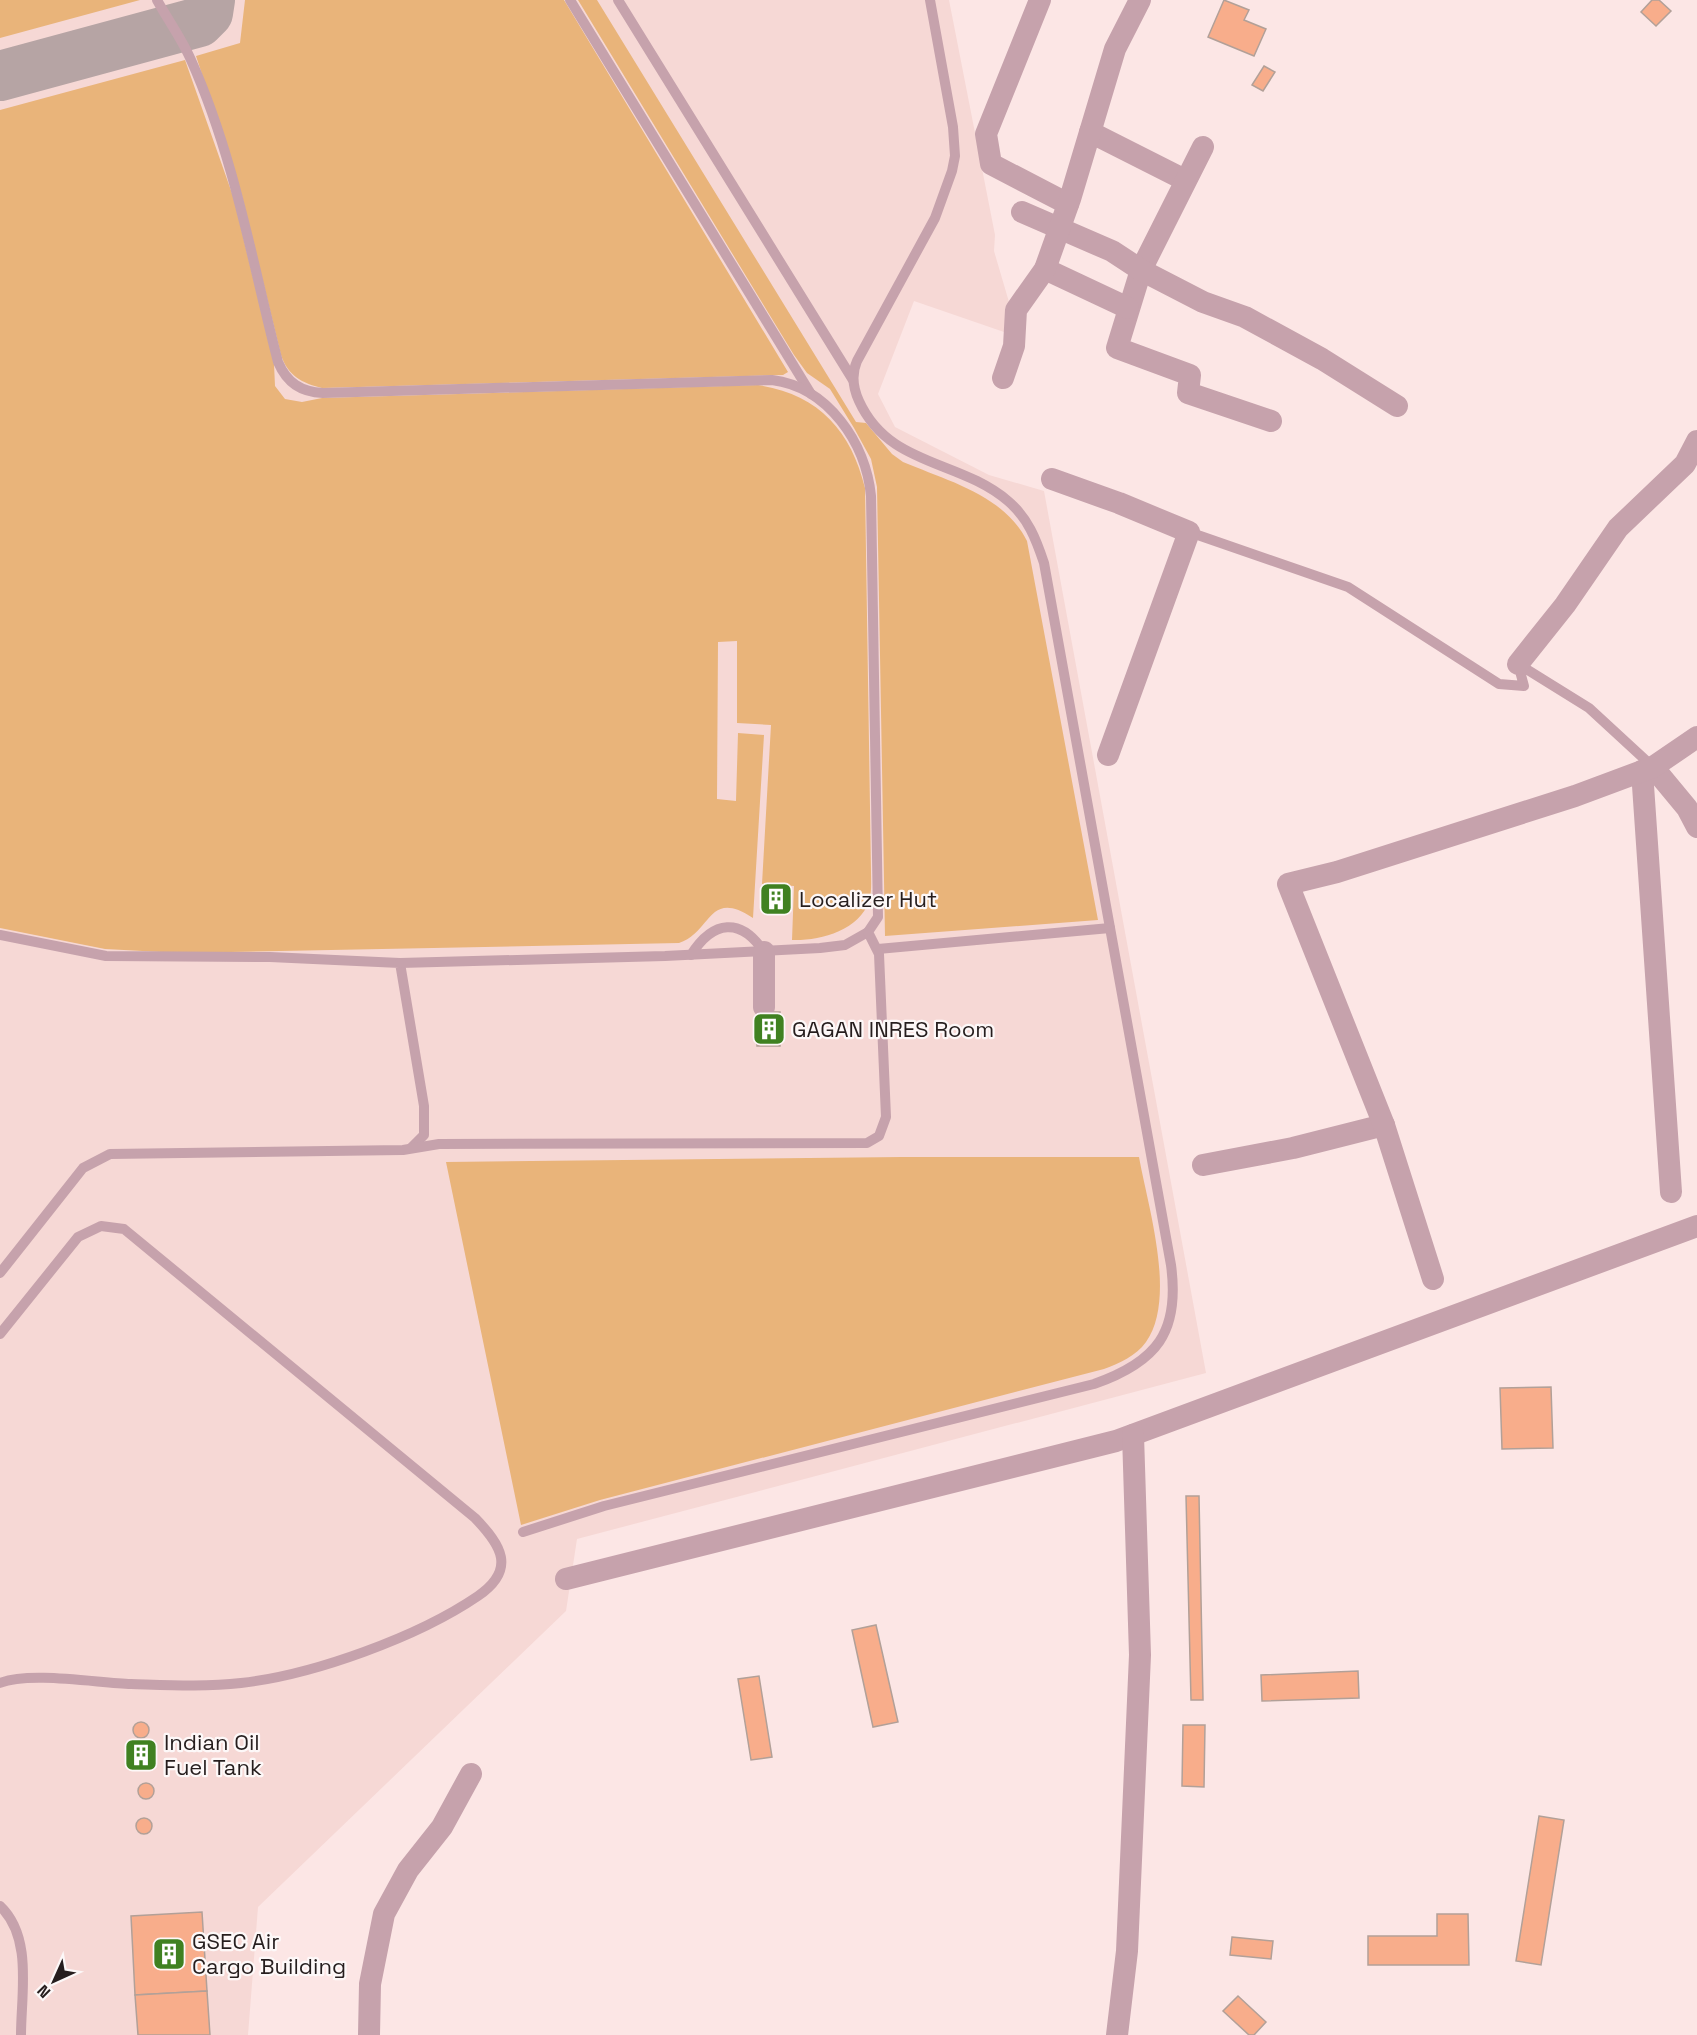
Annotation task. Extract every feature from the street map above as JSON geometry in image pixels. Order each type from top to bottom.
[{"type":"street","points":[[1040,0],[986,134],[992,164],[1068,204]]},
{"type":"street","points":[[1003,378],[1014,346],[1016,310],[1045,270],[1068,204],[1115,49],[1140,0]]},
{"type":"street","points":[[1090,132],[1185,180]]},
{"type":"street","points":[[1203,147],[1141,270],[1117,348],[1190,375],[1188,393],[1271,421]]},
{"type":"street","points":[[1022,212],[1112,251],[1141,270],[1203,302],[1255,322],[1322,358],[1397,406]]},
{"type":"street","points":[[1045,270],[1128,308]]},
{"type":"street","points":[[1518,664],[1565,605],[1618,528],[1685,464],[1697,441]]},
{"type":"street","points":[[1052,480],[1119,502],[1189,532],[1108,755]]},
{"type":"street","points":[[1433,1279],[1384,1125],[1288,884],[1337,872],[1575,796],[1648,769],[1697,737]]},
{"type":"street","points":[[1648,769],[1687,808],[1697,827]]},
{"type":"street","points":[[1648,769],[1671,1192]]},
{"type":"street","points":[[764,952],[764,1007]]},
{"type":"street","points":[[1203,1165],[1293,1148],[1384,1125]]},
{"type":"street","points":[[566,1579],[1133,1434],[1697,1226]]},
{"type":"street","points":[[1117,2035],[1127,1951],[1140,1654],[1133,1434]]},
{"type":"street","points":[[369,2035],[370,1983],[384,1914],[408,1870],[442,1827],[471,1774]]},
{"type":"lane","points":[[0,935],[106,956],[270,957],[400,963],[691,955],[845,945],[868,932],[878,917],[870,487],[865,464],[854,441],[832,411],[812,394],[787,382],[761,379],[323,393],[303,391],[288,379],[278,362],[250,243],[223,148],[190,58],[157,0]]},
{"type":"lane","points":[[570,0],[812,394]]},
{"type":"lane","points":[[523,1532],[594,1509],[1094,1384],[1123,1373],[1147,1358],[1159,1345],[1168,1326],[1174,1288],[1044,563],[1035,537],[1016,508],[995,492],[918,457],[885,439],[862,408],[853,381],[618,0]]},
{"type":"lane","points":[[853,381],[857,361],[935,218],[952,171],[955,156],[953,127],[930,0]]},
{"type":"lane","points":[[1189,532],[1348,587],[1499,684],[1524,686],[1518,664]]},
{"type":"lane","points":[[1518,664],[1589,708],[1648,769]]},
{"type":"lane","points":[[691,955],[705,937],[725,926],[737,927],[747,933],[764,952]]},
{"type":"lane","points":[[878,949],[1110,928]]},
{"type":"lane","points":[[0,1273],[83,1168],[110,1154],[411,1148],[439,1144],[554,1142],[870,1142],[883,1131],[886,1110],[878,949],[868,932]]},
{"type":"lane","points":[[400,963],[424,1106],[424,1135],[419,1143],[411,1148]]},
{"type":"lane","points":[[0,1334],[78,1237],[101,1226],[124,1229],[475,1518],[496,1541],[501,1564],[497,1578],[488,1588],[446,1617],[375,1647],[278,1677],[227,1684],[131,1684],[27,1678],[0,1683]]},
{"type":"lane","points":[[0,1906],[13,1921],[21,1945],[21,2035]]},
{"type":"shaded area","points":[[0,0],[949,0],[995,235],[994,251],[1014,319],[1004,332],[914,301],[878,394],[895,427],[989,475],[1044,491],[1206,1373],[577,1539],[566,1611],[258,1907],[248,2035],[0,2035]]},
{"type":"shaded area","points":[[0,0],[140,0],[0,38]]},
{"type":"shaded area","points":[[245,0],[564,0],[788,372],[783,375],[322,388],[297,378],[281,355],[242,196],[196,56],[240,43]]},
{"type":"shaded area","points":[[578,0],[597,0],[856,422],[866,423],[892,454],[903,462],[956,483],[990,501],[1017,525],[1027,541],[1098,920],[885,936],[877,487],[871,459],[830,389],[807,373],[794,355]]},
{"type":"shaded area","points":[[185,60],[234,199],[274,364],[275,386],[285,399],[302,402],[322,398],[758,385],[798,397],[815,406],[841,432],[859,467],[865,488],[871,894],[864,911],[857,920],[826,936],[792,940],[794,886],[762,884],[771,725],[737,723],[737,641],[718,642],[717,799],[736,801],[738,733],[764,735],[753,918],[738,910],[727,908],[719,910],[690,938],[679,943],[180,953],[105,949],[0,928],[0,110]]},
{"type":"shaded area","points":[[1139,1157],[1158,1252],[1160,1277],[1155,1323],[1146,1342],[1133,1355],[1104,1369],[600,1500],[521,1525],[446,1162]]},
{"type":"building","points":[[1224,0],[1249,10],[1244,20],[1266,29],[1254,56],[1208,37]]},
{"type":"building","points":[[1652,0],[1659,0],[1671,11],[1656,26],[1641,12]]},
{"type":"building","points":[[1264,66],[1275,72],[1263,91],[1252,85]]},
{"type":"building","name":"Localizer Hut","points":[[762,893],[790,894],[789,904],[786,904],[785,909],[761,907]]},
{"type":"building","name":"GAGAN INRES Room","points":[[757,1012],[780,1012],[780,1046],[757,1046]]},
{"type":"building","points":[[1551,1387],[1553,1448],[1502,1449],[1500,1388]]},
{"type":"building","points":[[1186,1496],[1199,1496],[1203,1700],[1191,1700]]},
{"type":"building","points":[[876,1625],[898,1722],[873,1727],[852,1630]]},
{"type":"building","points":[[1358,1671],[1359,1698],[1262,1701],[1261,1675]]},
{"type":"building","points":[[759,1676],[772,1757],[751,1760],[738,1679]]},
{"type":"building","name":"Indian Oil Fuel Tank","points":[[141,1722],[149,1730],[141,1738],[133,1730]]},
{"type":"building","points":[[1183,1725],[1205,1725],[1204,1787],[1182,1786]]},
{"type":"building","name":"Indian Oil Fuel Tank","points":[[141,1747],[149,1755],[141,1763],[133,1755]]},
{"type":"building","name":"Indian Oil Fuel Tank","points":[[146,1783],[154,1791],[146,1799],[138,1791]]},
{"type":"building","points":[[1539,1816],[1564,1820],[1541,1965],[1516,1961]]},
{"type":"building","name":"Indian Oil Fuel Tank","points":[[144,1818],[152,1826],[144,1834],[136,1826]]},
{"type":"building","name":"GSEC Air Cargo Building","points":[[202,1912],[207,1991],[135,1995],[131,1916]]},
{"type":"building","points":[[1437,1914],[1468,1914],[1469,1965],[1368,1965],[1368,1936],[1437,1936]]},
{"type":"building","points":[[1232,1937],[1273,1941],[1271,1959],[1230,1955]]},
{"type":"building","name":"GSEC Air Cargo Building","points":[[207,1991],[210,2035],[138,2035],[135,1995]]},
{"type":"building","points":[[1238,1996],[1266,2022],[1254,2035],[1249,2035],[1223,2011]]},
{"type":"taxiway","points":[[0,76],[199,22],[208,13],[210,0]]},
{"type":"place","name":"Localizer Hut","points":[[776,899]]},
{"type":"place","name":"GAGAN INRES Room","points":[[769,1029]]},
{"type":"place","name":"Indian Oil Fuel Tank","points":[[141,1755]]},
{"type":"place","name":"GSEC Air Cargo Building","points":[[169,1954]]}]
